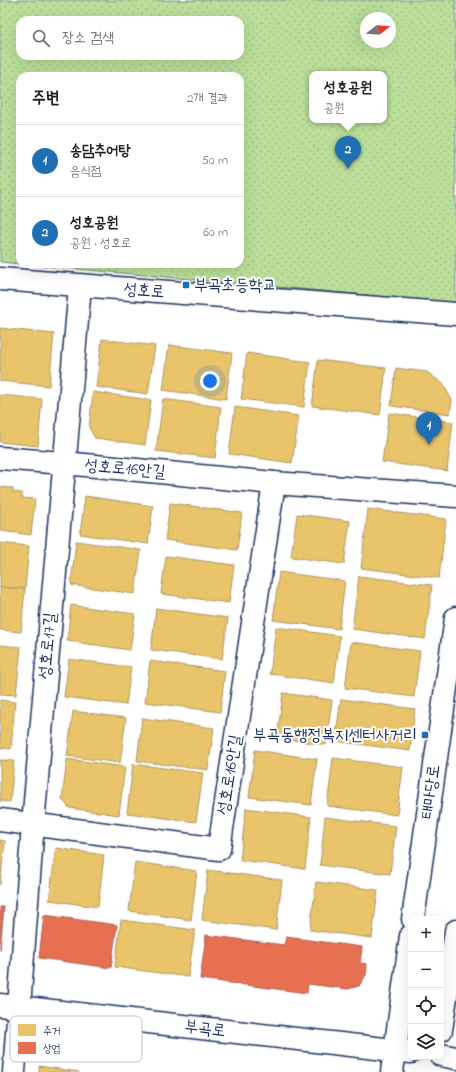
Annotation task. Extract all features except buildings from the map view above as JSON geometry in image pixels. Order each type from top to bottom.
[{"type":"street","name":"성호로","points":[[0,279],[456,314]]},
{"type":"street","name":"성호로17길","points":[[11,1016],[10,1006],[33,824],[80,286]]},
{"type":"street","name":"성호로16안길","points":[[0,458],[274,483],[456,496]]},
{"type":"street","name":"성호로16안길","points":[[0,820],[219,849],[274,483]]},
{"type":"street","name":"태마당로","points":[[413,916],[456,618]]},
{"type":"street","points":[[442,1024],[456,930]]},
{"type":"street","points":[[392,1072],[403,1051],[410,952]]},
{"type":"street","name":"부곡로","points":[[10,1006],[97,1016]]},
{"type":"street","name":"부곡로","points":[[142,1021],[403,1051]]},
{"type":"street","points":[[444,1056],[456,1058]]},
{"type":"street","points":[[435,1072],[437,1060]]},
{"type":"street","name":"성호로17길","points":[[13,1062],[14,1072]]},
{"type":"green space","points":[[0,0],[456,0],[456,303],[67,268],[244,268],[244,72],[16,72],[16,264],[0,262]]},
{"type":"place","name":"성호공원","points":[[348,169]]},
{"type":"place","name":"부곡초등학교","points":[[186,285]]},
{"type":"place","name":"송담추어탕","points":[[429,445]]},
{"type":"place","name":"부곡동행정복지센터사거리","points":[[425,735]]}]
